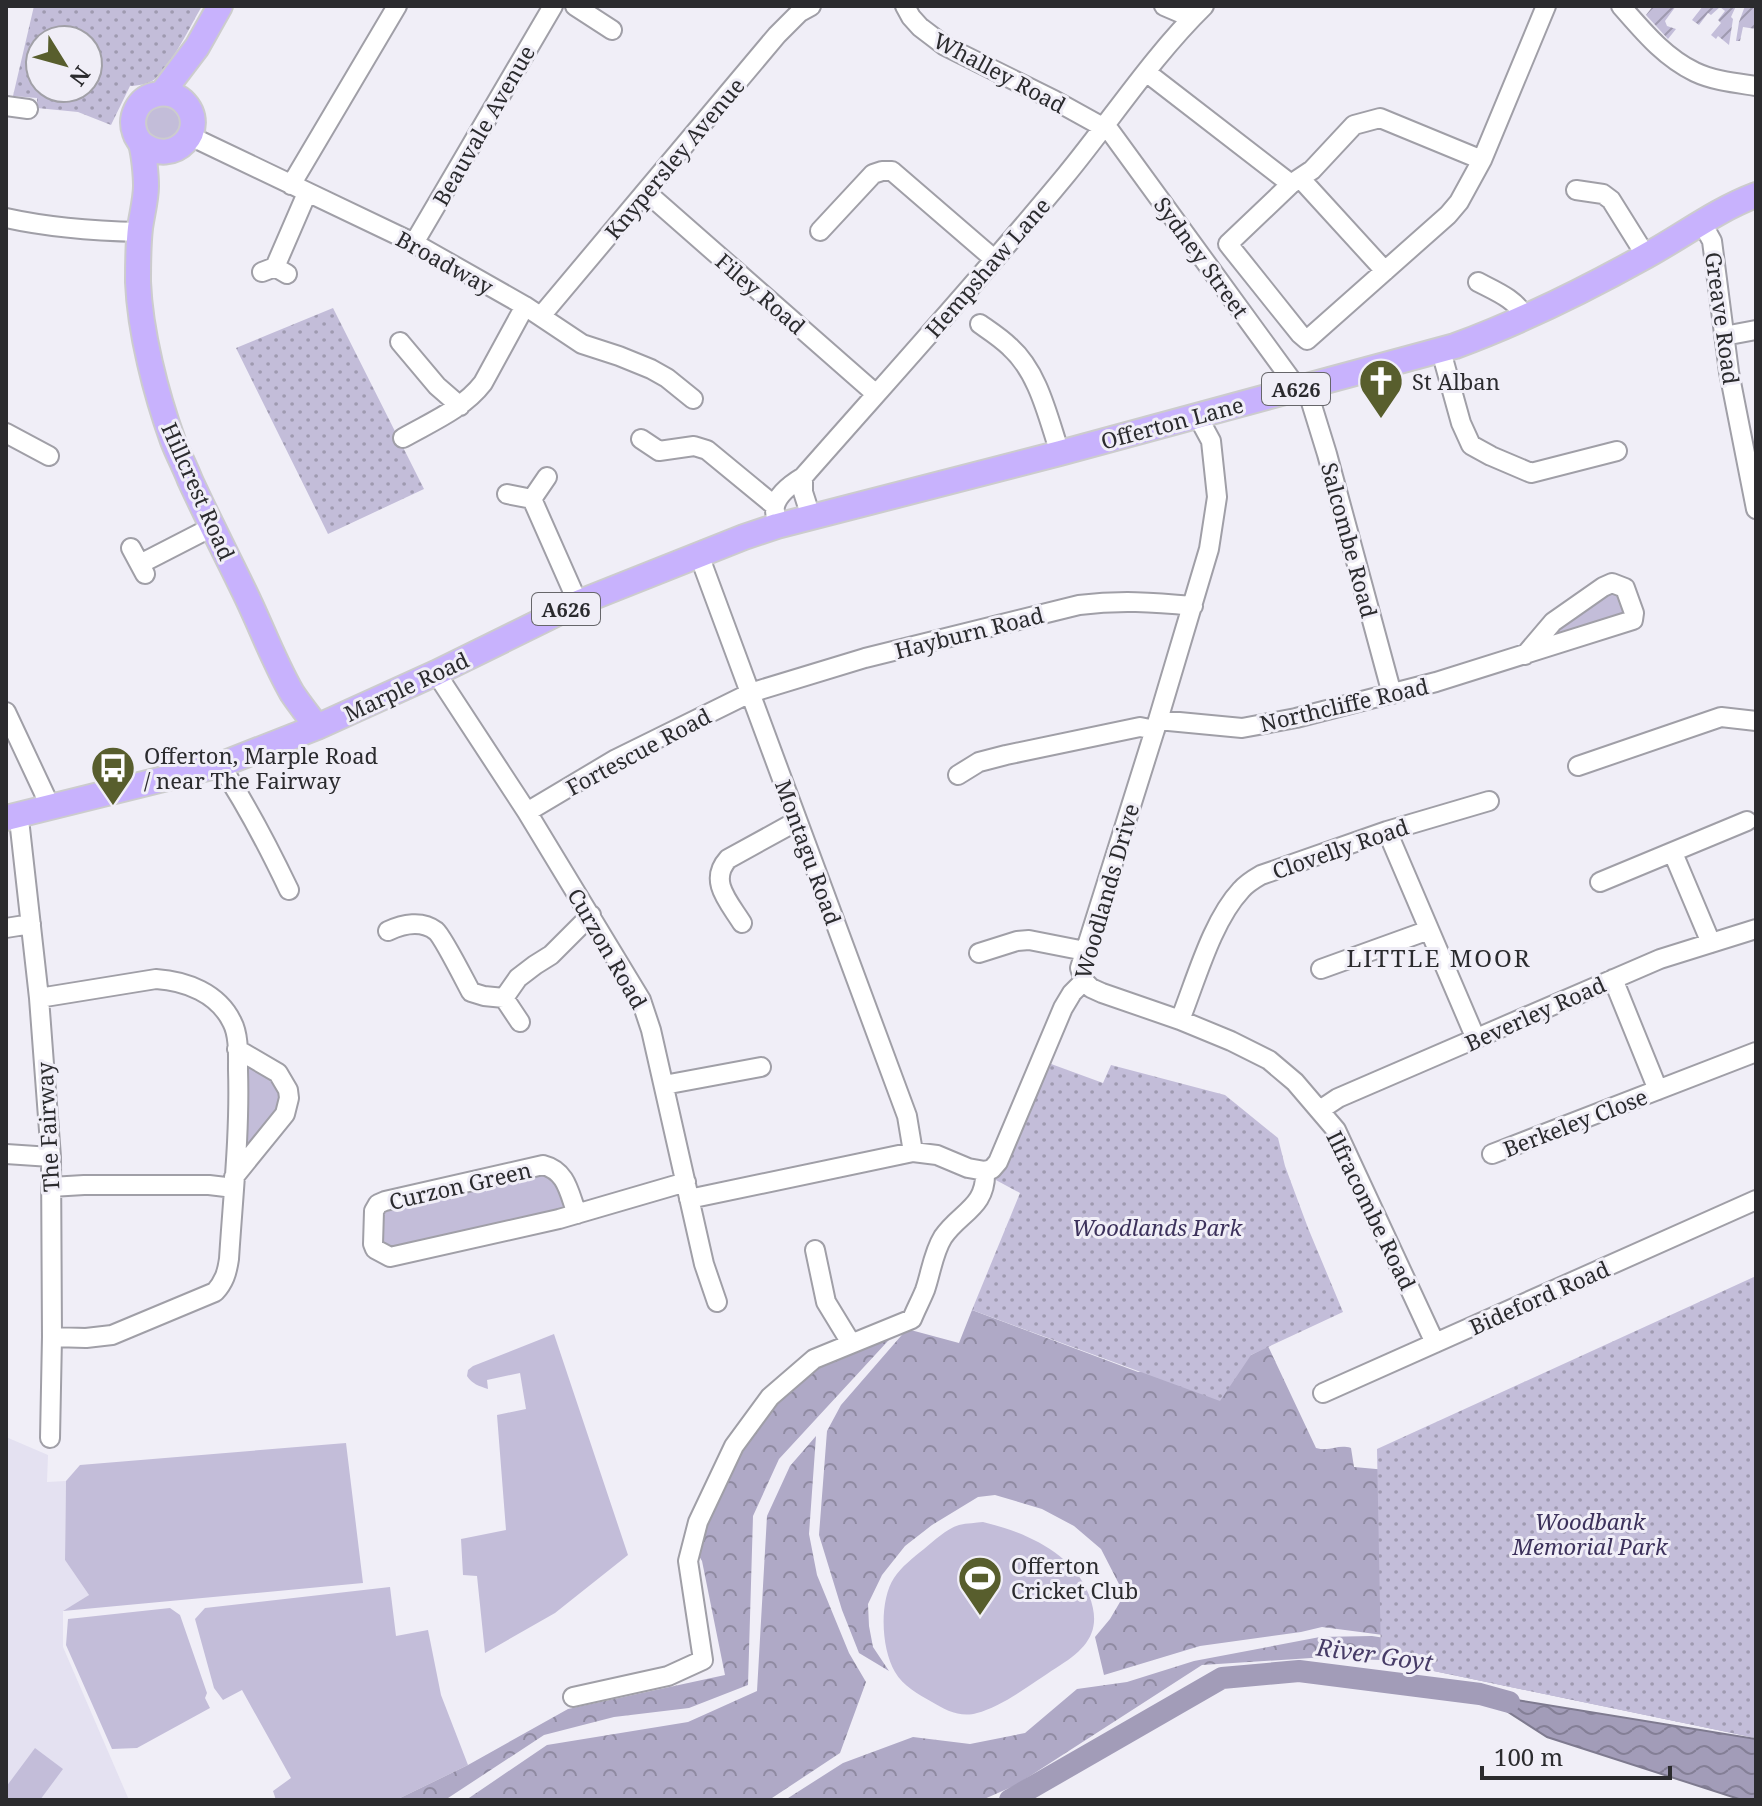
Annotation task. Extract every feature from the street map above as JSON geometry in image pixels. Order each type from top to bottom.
[{"type":"main road","name":"Hillcrest Road","points":[[220,6],[173,98],[145,99],[134,114],[134,132],[141,143],[146,185],[139,232],[138,283],[148,353],[173,442],[309,731]]},
{"type":"main road","points":[[173,98],[192,118],[190,136]]},
{"type":"main road","name":"Hillcrest Road","points":[[146,185],[164,153],[179,148],[190,136]]},
{"type":"main road","points":[[141,143],[155,152],[164,153]]},
{"type":"main road","name":"Offerton Lane","points":[[789,517],[1060,453],[1441,351],[1525,317],[1646,256],[1756,195]]},
{"type":"main road","name":"Marple Road","points":[[11,818],[220,765],[309,731],[578,603],[789,517]]},
{"type":"street","points":[[274,271],[299,189],[397,6]]},
{"type":"street","name":"Beauvale Avenue","points":[[414,243],[553,6]]},
{"type":"street","points":[[575,6],[612,30]]},
{"type":"street","name":"Knypersley Avenue","points":[[403,438],[469,399],[533,311],[646,192],[777,35],[800,12],[811,6]]},
{"type":"street","name":"Whalley Road","points":[[905,6],[920,27],[945,46],[1105,127]]},
{"type":"street","points":[[1164,6],[1198,12]]},
{"type":"street","points":[[1482,160],[1380,118],[1354,125],[1312,170],[1228,244],[1300,334],[1307,340],[1312,337],[1459,202],[1482,160],[1546,6]]},
{"type":"street","points":[[1621,6],[1653,42],[1679,63],[1710,77],[1756,86]]},
{"type":"street","name":"Hempshaw Lane","points":[[789,517],[792,484],[803,477],[994,259],[1198,12]]},
{"type":"street","points":[[1146,72],[1296,181],[1385,271]]},
{"type":"street","points":[[6,106],[28,109]]},
{"type":"street","name":"Sydney Street","points":[[1105,127],[1302,387]]},
{"type":"street","name":"Broadway","points":[[190,136],[414,243],[533,311],[582,344],[651,369],[693,399]]},
{"type":"street","points":[[820,231],[873,174],[892,171],[994,259]]},
{"type":"street","points":[[1575,189],[1603,194],[1611,200],[1646,256]]},
{"type":"street","name":"Filey Road","points":[[646,192],[876,394]]},
{"type":"street","points":[[6,218],[42,226],[139,232]]},
{"type":"street","name":"Greave Road","points":[[1702,223],[1712,241],[1729,372],[1756,509]]},
{"type":"street","points":[[1478,282],[1508,298],[1525,317]]},
{"type":"street","points":[[980,324],[1012,348],[1028,368],[1039,390],[1060,453]]},
{"type":"street","points":[[1724,336],[1756,330]]},
{"type":"street","points":[[400,342],[431,379],[460,406]]},
{"type":"street","points":[[1441,351],[1461,423],[1471,445],[1531,473],[1617,451]]},
{"type":"street","name":"Salcombe Road","points":[[1302,387],[1327,454],[1392,694]]},
{"type":"street","name":"Woodlands Drive","points":[[573,1697],[668,1676],[703,1660],[688,1561],[698,1522],[734,1446],[770,1397],[814,1359],[912,1319],[944,1236],[978,1202],[985,1171],[998,1162],[1063,1008],[1084,981],[1080,968],[1209,549],[1217,497],[1211,441],[1197,415]]},
{"type":"street","points":[[6,433],[49,456]]},
{"type":"street","points":[[641,439],[659,451],[694,446],[707,450],[789,517],[803,492],[803,477]]},
{"type":"street","points":[[532,499],[547,477]]},
{"type":"street","points":[[507,494],[532,499]]},
{"type":"street","points":[[532,499],[578,603]]},
{"type":"street","points":[[139,562],[212,527]]},
{"type":"street","name":"Montagu Road","points":[[699,555],[907,1116],[913,1152]]},
{"type":"street","name":"Northcliffe Road","points":[[958,775],[979,762],[1140,727],[1242,728],[1392,694],[1525,655],[1633,620],[1634,613],[1625,588],[1612,583],[1603,587],[1553,622],[1525,655]]},
{"type":"street","name":"Hayburn Road","points":[[750,693],[865,658],[1079,605],[1144,601],[1193,606]]},
{"type":"street","name":"Curzon Road","points":[[436,673],[527,812],[641,1000],[651,1030],[704,1264],[717,1302]]},
{"type":"street","name":"Fortescue Road","points":[[527,812],[616,759],[750,693]]},
{"type":"street","points":[[6,712],[51,808]]},
{"type":"street","points":[[1578,766],[1721,717],[1756,721]]},
{"type":"street","points":[[220,765],[267,843],[289,890]]},
{"type":"street","name":"Clovelly Road","points":[[1180,1020],[1215,929],[1243,887],[1261,875],[1387,831],[1489,801]]},
{"type":"street","name":"The Fairway","points":[[11,818],[20,828],[39,998],[51,1157],[50,1438]]},
{"type":"street","points":[[742,923],[720,890],[718,881],[722,865],[797,821]]},
{"type":"street","points":[[1600,882],[1747,821]]},
{"type":"street","points":[[1387,831],[1476,1039]]},
{"type":"street","points":[[1673,853],[1711,943]]},
{"type":"street","points":[[504,998],[518,978],[551,955],[591,915]]},
{"type":"street","points":[[6,928],[31,924]]},
{"type":"street","points":[[388,931],[403,924],[421,924],[437,932],[471,992],[504,998]]},
{"type":"street","name":"Beverley Road","points":[[1320,1110],[1338,1098],[1660,959],[1756,929]]},
{"type":"street","points":[[1321,969],[1429,930]]},
{"type":"street","points":[[979,953],[1029,940],[1085,951]]},
{"type":"street","points":[[39,998],[156,979],[186,984],[201,990],[225,1010],[234,1025],[237,1049],[239,1104],[227,1272],[223,1283],[215,1292],[112,1335],[52,1337]]},
{"type":"street","name":"Berkeley Close","points":[[1613,979],[1658,1090]]},
{"type":"street","name":"Ilfracombe Road","points":[[1084,981],[1102,993],[1231,1041],[1269,1060],[1295,1082],[1336,1130],[1435,1343]]},
{"type":"street","points":[[504,998],[520,1022]]},
{"type":"street","points":[[51,1187],[234,1183],[285,1114],[289,1098],[278,1073],[237,1049]]},
{"type":"street","name":"Berkeley Close","points":[[1492,1154],[1756,1052]]},
{"type":"street","points":[[664,1085],[761,1067]]},
{"type":"street","points":[[913,1152],[937,1155],[968,1168],[985,1171]]},
{"type":"street","name":"Curzon Green","points":[[577,1214],[560,1174],[554,1168],[543,1165],[378,1204],[374,1211],[373,1244],[375,1249],[390,1257],[688,1191],[913,1152]]},
{"type":"street","points":[[6,1154],[51,1157]]},
{"type":"street","name":"Bideford Road","points":[[1323,1393],[1756,1200]]},
{"type":"street","points":[[815,1250],[826,1302],[851,1343]]},
{"type":"shaded area","points":[[6,1437],[48,1455],[47,1482],[66,1481],[65,1560],[89,1595],[63,1611],[63,1647],[129,1800],[6,1800]]},
{"type":"green space","points":[[34,6],[202,6],[161,73],[150,82],[130,86],[111,125],[78,112],[37,108],[37,104],[104,104],[104,24],[30,24]]},
{"type":"green space","points":[[1653,6],[1676,6],[1665,21],[1667,26],[1676,29],[1668,39],[1646,15]]},
{"type":"green space","points":[[1703,6],[1736,6],[1731,17],[1729,45],[1718,36],[1716,39],[1711,35],[1721,23],[1718,20],[1725,11],[1720,7],[1711,15],[1708,13],[1699,25],[1692,20]]},
{"type":"green space","points":[[1745,6],[1756,6],[1756,29],[1743,27],[1740,41],[1736,41],[1739,22]]},
{"type":"green space","points":[[24,49],[24,97],[13,96]]},
{"type":"green space","points":[[162,93],[192,127],[155,152],[134,114]]},
{"type":"green space","points":[[333,308],[424,489],[328,534],[236,348]]},
{"type":"green space","points":[[1612,583],[1634,613],[1538,651],[1553,622]]},
{"type":"green space","name":"Woodlands Park","points":[[1043,1061],[1103,1083],[1111,1065],[1225,1095],[1278,1138],[1308,1228],[1343,1312],[1251,1355],[1220,1401],[972,1310],[1020,1193],[994,1179]]},
{"type":"green space","points":[[252,1062],[279,1081],[283,1108],[248,1155],[240,1150],[243,1071]]},
{"type":"green space","points":[[543,1165],[577,1214],[383,1255],[374,1211]]},
{"type":"green space","name":"Woodbank Memorial Park","points":[[1756,1276],[1756,1738],[1381,1660],[1377,1449]]},
{"type":"green space","points":[[972,1310],[1138,1372],[1251,1355],[1268,1346],[1316,1448],[1351,1448],[1354,1467],[1409,1472],[1756,1684],[1322,1627],[1200,1646],[1104,1675],[1095,1637],[1120,1602],[1119,1584],[1101,1549],[1074,1526],[1042,1509],[995,1495],[978,1497],[932,1525],[905,1546],[882,1575],[868,1604],[869,1626],[873,1647],[889,1671],[859,1653],[819,1535],[827,1431],[841,1405],[907,1329],[959,1343]]},
{"type":"green space","points":[[899,1329],[779,1459],[753,1516],[748,1685],[689,1708],[614,1717],[544,1735],[445,1800],[396,1800],[468,1765],[568,1709],[725,1675],[702,1561],[696,1551],[705,1522],[738,1454],[775,1403],[817,1365]]},
{"type":"green space","points":[[554,1334],[628,1555],[555,1613],[485,1653],[477,1576],[463,1575],[461,1539],[506,1530],[497,1415],[526,1409],[520,1373],[487,1380],[488,1389],[471,1381],[467,1376],[468,1370]]},
{"type":"green space","points":[[816,1436],[809,1534],[817,1575],[849,1653],[866,1682],[840,1753],[769,1800],[466,1800],[547,1745],[688,1722],[757,1691],[767,1516],[790,1466]]},
{"type":"green space","points":[[346,1443],[363,1583],[63,1611],[89,1595],[65,1560],[66,1481],[80,1465]]},
{"type":"green space","points":[[983,1522],[1031,1538],[1060,1556],[1082,1580],[1094,1619],[1093,1629],[1084,1646],[1067,1661],[1018,1694],[977,1713],[965,1715],[937,1705],[898,1677],[887,1650],[884,1612],[889,1588],[908,1562],[950,1529],[962,1524]]},
{"type":"green space","points":[[390,1587],[396,1636],[428,1630],[441,1695],[468,1765],[396,1800],[276,1800],[273,1791],[291,1778],[242,1690],[223,1700],[214,1688],[195,1619],[205,1608]]},
{"type":"green space","points":[[170,1608],[180,1615],[210,1708],[137,1748],[112,1749],[66,1645],[68,1619]]},
{"type":"green space","points":[[1372,1636],[1640,1678],[1756,1738],[1381,1660],[1311,1658],[1202,1665],[1016,1785],[982,1800],[785,1800],[843,1763],[913,1737],[970,1744],[1025,1733],[1077,1689],[1127,1682],[1194,1661],[1320,1637]]},
{"type":"green space","points":[[35,1748],[63,1769],[40,1800],[6,1800],[6,1787]]},
{"type":"water","points":[[1480,1694],[1756,1739],[1756,1800],[1742,1800],[1547,1737]]},
{"type":"waterway","name":"River Goyt","points":[[1010,1800],[1222,1678],[1299,1671],[1480,1694],[1509,1702]]},
{"type":"place","name":"St Alban","points":[[1381,420]]},
{"type":"place","name":"Offerton, Marple Road / near The Fairway","points":[[113,807]]},
{"type":"place","name":"Offerton Cricket Club","points":[[980,1617]]},
{"type":"district","name":"LITTLE MOOR","points":[[1439,957]]}]
